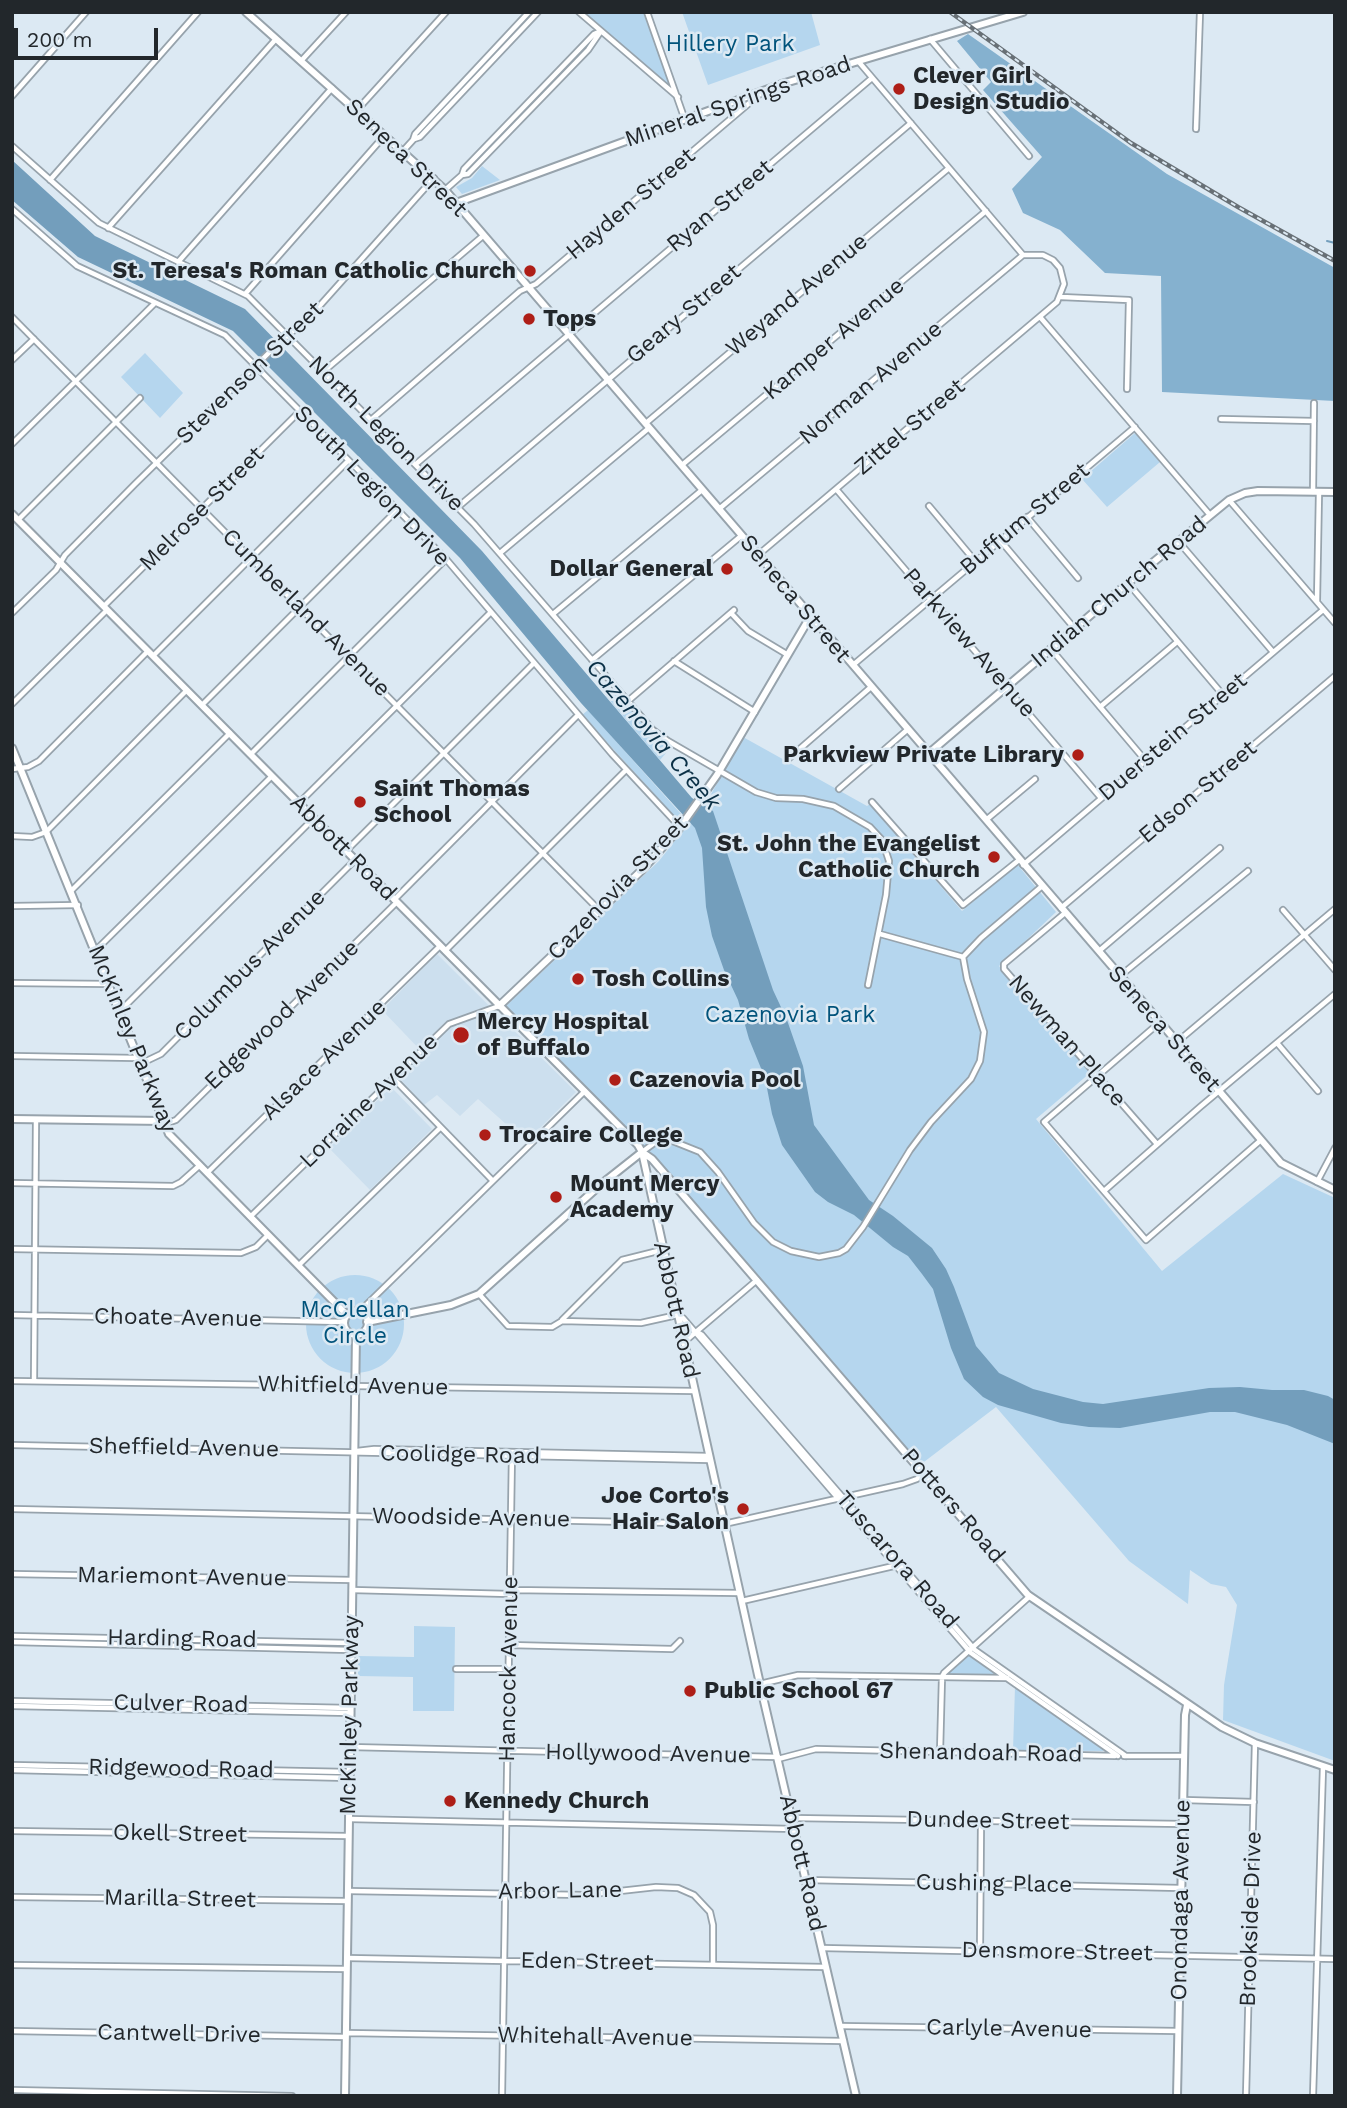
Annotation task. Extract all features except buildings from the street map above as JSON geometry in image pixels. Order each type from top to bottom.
[{"type":"street","points":[[12,96],[86,12]]},
{"type":"street","points":[[50,180],[198,12]]},
{"type":"street","points":[[301,61],[346,12]]},
{"type":"street","points":[[357,110],[446,12]]},
{"type":"street","points":[[506,42],[529,12]]},
{"type":"street","points":[[403,151],[420,136],[461,88],[538,12]]},
{"type":"street","points":[[579,12],[678,97]]},
{"type":"street","points":[[647,12],[685,120]]},
{"type":"street","name":"Mineral Springs Road","points":[[456,203],[763,91],[1023,12]]},
{"type":"street","points":[[1196,129],[1200,12]]},
{"type":"street","name":"Seneca Street","points":[[247,13],[434,178],[1281,1163],[1335,1190]]},
{"type":"street","points":[[445,190],[462,175],[468,174],[552,82],[588,50],[601,31]]},
{"type":"street","points":[[108,228],[276,39]]},
{"type":"street","points":[[930,40],[1029,156]]},
{"type":"street","points":[[858,61],[1023,255],[1043,256],[1057,263],[1063,278],[1060,297],[1129,300],[1127,389]]},
{"type":"street","name":"Ryan Street","points":[[416,464],[872,78]]},
{"type":"street","points":[[178,262],[332,88]]},
{"type":"street","name":"Hayden Street","points":[[372,419],[520,291],[546,276],[763,91]]},
{"type":"street","name":"Geary Street","points":[[458,508],[911,123]]},
{"type":"street","points":[[245,294],[385,135]]},
{"type":"street","name":"North Legion Drive","points":[[12,146],[99,223],[245,294],[458,508],[653,730],[756,792],[776,798],[813,800],[834,806],[870,827],[882,840],[889,861],[880,934],[868,985]]},
{"type":"street","name":"Weyand Avenue","points":[[500,553],[949,168]]},
{"type":"street","name":"Stevenson Street","points":[[12,613],[56,570],[65,555],[157,463],[285,336],[307,320],[434,178]]},
{"type":"street","name":"South Legion Drive","points":[[12,209],[77,266],[225,335],[446,559],[626,770],[683,825]]},
{"type":"street","name":"Kamper Avenue","points":[[681,466],[986,211]]},
{"type":"street","points":[[324,371],[484,235]]},
{"type":"street","name":"Norman Avenue","points":[[719,509],[1023,255]]},
{"type":"street","name":"Zittel Street","points":[[758,555],[1040,317],[1060,297]]},
{"type":"street","points":[[12,444],[155,303]]},
{"type":"street","name":"Cumberland Avenue","points":[[12,317],[599,910]]},
{"type":"street","points":[[1040,317],[1210,515]]},
{"type":"street","points":[[12,360],[34,339]]},
{"type":"street","points":[[18,520],[140,398]]},
{"type":"street","points":[[1314,403],[1317,602]]},
{"type":"street","name":"Melrose Street","points":[[12,704],[300,411]]},
{"type":"street","points":[[1221,419],[1314,421]]},
{"type":"street","name":"Buffum Street","points":[[852,666],[1135,427]]},
{"type":"street","points":[[16,769],[39,761],[348,461]]},
{"type":"street","name":"Parkview Avenue","points":[[836,489],[1101,798]]},
{"type":"street","points":[[553,614],[702,491]]},
{"type":"street","name":"Indian Church Road","points":[[928,754],[1228,500],[1258,491],[1335,492]]},
{"type":"street","points":[[1228,500],[1335,623]]},
{"type":"street","points":[[929,506],[975,561]]},
{"type":"street","points":[[202,705],[397,510]]},
{"type":"street","name":"Abbott Road","points":[[12,514],[585,1091],[642,1152],[760,1684],[856,2096]]},
{"type":"street","points":[[1027,517],[1078,578]]},
{"type":"street","points":[[592,660],[741,536]]},
{"type":"street","points":[[1000,540],[1075,629]]},
{"type":"street","points":[[1178,541],[1273,652]]},
{"type":"street","points":[[251,754],[446,559]]},
{"type":"street","points":[[1128,583],[1223,695]]},
{"type":"street","name":"Duerstein Street","points":[[872,802],[963,905],[1101,798],[1323,610]]},
{"type":"street","points":[[628,701],[732,611],[748,631],[788,655]]},
{"type":"street","points":[[299,803],[491,612]]},
{"type":"street","name":"Cazenovia Street","points":[[499,1006],[642,870],[683,825],[719,771],[810,617]]},
{"type":"street","points":[[1100,707],[1178,642]]},
{"type":"street","points":[[1051,649],[1145,760]]},
{"type":"street","points":[[674,661],[755,712]]},
{"type":"street","points":[[346,851],[534,663]]},
{"type":"street","name":"Edson Street","points":[[1063,911],[1335,676]]},
{"type":"street","points":[[787,760],[871,687]]},
{"type":"street","points":[[12,836],[32,837],[46,832],[187,690]]},
{"type":"street","name":"Edgewood Avenue","points":[[164,1123],[173,1122],[579,715]]},
{"type":"street","points":[[839,789],[907,730]]},
{"type":"street","points":[[71,891],[230,733]]},
{"type":"street","name":"McKinley Parkway","points":[[12,748],[16,769],[78,905],[172,1138],[299,1265],[346,1319]]},
{"type":"street","name":"Alsace Avenue","points":[[207,1174],[543,853],[626,770]]},
{"type":"street","points":[[96,951],[272,776]]},
{"type":"street","points":[[985,821],[1035,779]]},
{"type":"street","points":[[119,1012],[314,818]]},
{"type":"street","points":[[1098,952],[1220,848]]},
{"type":"street","name":"Columbus Avenue","points":[[139,1061],[161,1054],[355,860]]},
{"type":"street","points":[[1119,977],[1248,871]]},
{"type":"street","points":[[963,957],[981,938],[1041,887]]},
{"type":"street","points":[[12,906],[78,905]]},
{"type":"street","points":[[1283,909],[1335,970]]},
{"type":"street","points":[[1177,1043],[1335,909]]},
{"type":"street","name":"Newman Place","points":[[1063,911],[1004,964],[1004,969],[1157,1144]]},
{"type":"street","points":[[880,934],[963,957]]},
{"type":"street","points":[[367,1322],[451,1305],[478,1294],[599,1186],[657,1141],[670,1140],[700,1152],[718,1172],[754,1223],[774,1242],[791,1251],[819,1257],[839,1253],[854,1241],[920,1136],[971,1079],[983,1055],[982,1022],[967,979],[963,957]]},
{"type":"street","points":[[12,983],[109,984]]},
{"type":"street","points":[[1104,1191],[1218,1091],[1335,994]]},
{"type":"street","name":"Lorraine Avenue","points":[[250,1217],[449,1024],[499,1006]]},
{"type":"street","points":[[1159,1023],[1044,1122],[1146,1240],[1261,1140]]},
{"type":"street","points":[[1277,1043],[1318,1091]]},
{"type":"street","points":[[12,1056],[139,1061]]},
{"type":"street","points":[[393,1078],[493,1181]]},
{"type":"street","points":[[359,1312],[585,1091]]},
{"type":"street","points":[[12,1119],[164,1123]]},
{"type":"street","points":[[34,1381],[36,1119]]},
{"type":"street","points":[[299,1265],[440,1128]]},
{"type":"street","points":[[1317,1182],[1335,1148]]},
{"type":"street","name":"Potters Road","points":[[642,1152],[654,1161],[1030,1597],[1222,1727],[1255,1742],[1335,1770]]},
{"type":"street","points":[[12,1183],[173,1186],[199,1166]]},
{"type":"street","points":[[12,1249],[236,1253],[250,1251],[268,1235]]},
{"type":"street","points":[[478,1294],[508,1326],[552,1327],[562,1321],[622,1260],[662,1250]]},
{"type":"street","points":[[683,1343],[757,1280]]},
{"type":"street","points":[[351,1312],[359,1312],[367,1322],[365,1330],[356,1335],[348,1331],[346,1319],[351,1312]]},
{"type":"street","name":"Choate Avenue","points":[[12,1315],[346,1319]]},
{"type":"street","points":[[562,1321],[641,1323],[677,1315]]},
{"type":"street","name":"Tuscarora Road","points":[[677,1315],[702,1335],[971,1649],[1006,1678],[1118,1756]]},
{"type":"street","name":"McKinley Parkway","points":[[345,2096],[356,1335]]},
{"type":"street","name":"Whitfield Avenue","points":[[12,1381],[694,1391]]},
{"type":"street","name":"Sheffield Avenue","points":[[12,1445],[355,1451]]},
{"type":"street","name":"Coolidge Road","points":[[355,1451],[365,1448],[709,1458]]},
{"type":"street","name":"Hancock Avenue","points":[[502,2096],[512,1454]]},
{"type":"street","name":"Woodside Avenue","points":[[12,1509],[724,1524],[903,1484],[917,1479],[923,1473]]},
{"type":"street","points":[[742,1601],[898,1565]]},
{"type":"street","name":"Mariemont Avenue","points":[[12,1574],[353,1580]]},
{"type":"street","points":[[352,1590],[740,1593]]},
{"type":"street","points":[[940,1752],[944,1673],[1030,1597]]},
{"type":"street","points":[[13,1636],[13,1642]]},
{"type":"street","name":"Harding Road","points":[[13,1636],[68,1640],[351,1647]]},
{"type":"street","name":"Harding Road","points":[[13,1642],[68,1640]]},
{"type":"street","points":[[509,1645],[672,1648],[680,1641]]},
{"type":"street","name":"Tuscarora Road","points":[[971,1649],[1126,1756]]},
{"type":"street","points":[[456,1669],[509,1669]]},
{"type":"street","points":[[760,1684],[798,1675],[1014,1679]]},
{"type":"street","name":"Culver Road","points":[[12,1703],[351,1710]]},
{"type":"street","name":"Onondaga Avenue","points":[[1177,2096],[1187,1705]]},
{"type":"street","name":"Brookside Drive","points":[[1246,2096],[1255,1742]]},
{"type":"street","name":"Hollywood Avenue","points":[[350,1746],[778,1758]]},
{"type":"street","name":"Shenandoah Road","points":[[778,1758],[816,1749],[1184,1756]]},
{"type":"street","points":[[1313,2096],[1323,1766]]},
{"type":"street","name":"Ridgewood Road","points":[[12,1768],[349,1775]]},
{"type":"street","points":[[1184,1800],[1254,1802]]},
{"type":"street","name":"Dundee Street","points":[[792,1818],[1183,1824]]},
{"type":"street","points":[[349,1819],[795,1829]]},
{"type":"street","points":[[980,1951],[981,1821]]},
{"type":"street","name":"Okell Street","points":[[12,1831],[348,1836]]},
{"type":"street","name":"Cushing Place","points":[[807,1880],[1181,1888]]},
{"type":"street","name":"Arbor Lane","points":[[348,1891],[584,1895],[656,1887],[684,1889],[695,1895],[710,1912],[713,1925],[713,1964]]},
{"type":"street","name":"Marilla Street","points":[[12,1896],[348,1901]]},
{"type":"street","name":"Densmore Street","points":[[822,1948],[1335,1959]]},
{"type":"street","name":"Eden Street","points":[[347,1958],[827,1967]]},
{"type":"street","points":[[12,1965],[347,1969]]},
{"type":"street","name":"Carlyle Avenue","points":[[840,2026],[1178,2031]]},
{"type":"street","name":"Cantwell Drive","points":[[12,2031],[346,2035]]},
{"type":"street","name":"Whitehall Avenue","points":[[346,2035],[844,2041]]},
{"type":"street","points":[[12,2090],[87,2094],[292,2096]]},
{"type":"shaded area","points":[[968,34],[1167,174],[1335,268],[1335,401],[1162,392],[1161,276],[1105,273],[1060,230],[1023,213],[1012,189],[1042,157],[983,90],[991,82],[957,41]]},
{"type":"shaded area","points":[[12,160],[95,236],[245,309],[482,551],[692,798],[713,811],[773,990],[803,1066],[814,1125],[869,1200],[932,1248],[946,1269],[976,1346],[999,1373],[1033,1389],[1083,1402],[1103,1404],[1209,1388],[1304,1390],[1335,1400],[1335,1444],[1287,1425],[1235,1412],[1210,1412],[1120,1428],[1061,1423],[998,1405],[983,1397],[964,1379],[951,1348],[933,1289],[908,1256],[854,1215],[815,1192],[782,1145],[765,1078],[712,936],[706,907],[702,848],[695,828],[581,703],[460,558],[233,331],[78,257],[12,200]]},
{"type":"shaded area","name":"Mercy Hospital of Buffalo","points":[[437,954],[576,1092],[526,1142],[478,1099],[460,1116],[437,1095],[424,1105],[400,1079],[424,1054],[382,1010]]},
{"type":"shaded area","points":[[391,1087],[432,1129],[370,1190],[329,1148]]},
{"type":"green space","points":[[584,12],[643,12],[671,88],[670,89]]},
{"type":"green space","name":"Hillery Park","points":[[682,12],[811,12],[820,45],[708,85]]},
{"type":"green space","points":[[482,166],[500,180],[462,194],[456,187],[472,178]]},
{"type":"green space","points":[[145,353],[183,393],[160,418],[121,377]]},
{"type":"green space","points":[[1135,433],[1160,462],[1107,507],[1082,479]]},
{"type":"green space","points":[[615,689],[651,732],[671,747],[660,760],[606,696]]},
{"type":"green space","points":[[588,710],[681,814],[677,819],[582,715]]},
{"type":"green space","name":"Cazenovia Park","points":[[743,737],[867,806],[870,804],[962,911],[1017,864],[1056,912],[999,966],[1090,1073],[1036,1119],[1162,1271],[1283,1174],[1335,1198],[1335,1395],[1328,1409],[1335,1438],[1335,1761],[1223,1720],[1224,1685],[1237,1605],[1226,1587],[1211,1584],[1190,1570],[1188,1604],[1129,1561],[996,1407],[920,1465],[639,1143],[505,1007],[659,861],[710,796]]},
{"type":"green space","name":"McClellan Circle","points":[[355,1275],[374,1279],[390,1289],[400,1305],[404,1324],[400,1343],[390,1359],[374,1369],[355,1373],[336,1369],[320,1359],[310,1343],[306,1324],[310,1305],[320,1289],[336,1279]]},
{"type":"green space","points":[[414,1626],[455,1627],[454,1711],[413,1711],[413,1677],[358,1676],[358,1656],[414,1657]]},
{"type":"green space","points":[[969,1654],[993,1674],[949,1674],[949,1671]]},
{"type":"green space","points":[[1015,1687],[1103,1748],[1103,1751],[1013,1750]]},
{"type":"waterway","points":[[1327,241],[1335,243]]},
{"type":"railway","points":[[950,12],[1131,143],[1335,261]]},
{"type":"place","name":"Clever Girl Design Studio","points":[[899,89]]},
{"type":"place","name":"St. Teresa's Roman Catholic Church","points":[[530,271]]},
{"type":"place","name":"Tops","points":[[529,319]]},
{"type":"place","name":"Dollar General","points":[[727,569]]},
{"type":"place","name":"Parkview Private Library","points":[[1078,755]]},
{"type":"place","name":"Saint Thomas School","points":[[360,802]]},
{"type":"place","name":"St. John the Evangelist Catholic Church","points":[[994,857]]},
{"type":"place","name":"Tosh Collins","points":[[578,979]]},
{"type":"place","name":"Mercy Hospital of Buffalo","points":[[461,1035]]},
{"type":"place","name":"Cazenovia Pool","points":[[615,1080]]},
{"type":"place","name":"Trocaire College","points":[[485,1135]]},
{"type":"place","name":"Mount Mercy Academy","points":[[556,1197]]},
{"type":"place","name":"Joe Corto's Hair Salon","points":[[743,1509]]},
{"type":"place","name":"Public School 67","points":[[690,1691]]},
{"type":"place","name":"Kennedy Church","points":[[450,1801]]},
{"type":"water label","name":"Cazenovia Creek","points":[[653,735]]}]
